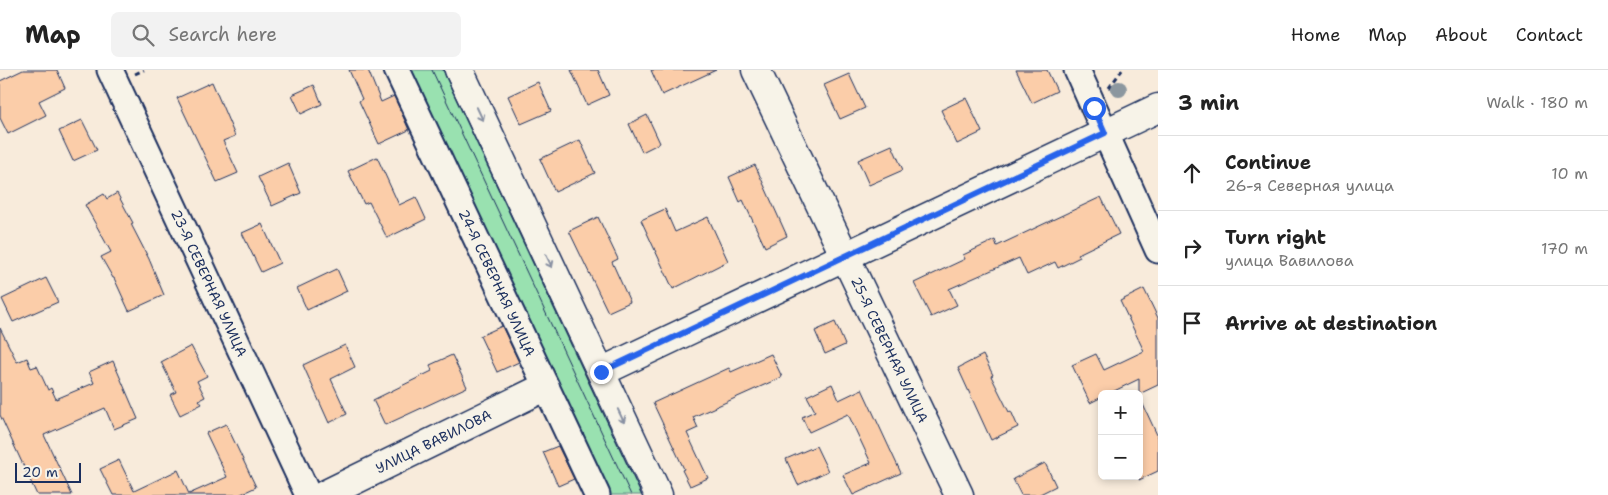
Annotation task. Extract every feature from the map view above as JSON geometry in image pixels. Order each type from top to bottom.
[{"type":"main road","points":[[460,70],[658,495]]},
{"type":"main road","name":"25-Я СЕВЕРНАЯ УЛИЦА","points":[[756,70],[959,495]]},
{"type":"main road","points":[[601,372],[1158,108]]},
{"type":"main road","name":"УЛИЦА ВАВИЛОВА","points":[[324,495],[545,387]]},
{"type":"street","name":"23-Я СЕВЕРНАЯ УЛИЦА","points":[[110,70],[308,495]]},
{"type":"street","name":"24-Я СЕВЕРНАЯ УЛИЦА","points":[[397,70],[597,495]]},
{"type":"street","points":[[1076,70],[1158,250]]},
{"type":"green space","points":[[408,70],[452,70],[650,495],[609,495]]},
{"type":"building","points":[[23,70],[57,70],[65,88],[39,101],[46,115],[8,134],[0,118],[0,81]]},
{"type":"building","points":[[349,70],[368,70],[381,102],[394,96],[409,130],[379,144],[359,101],[362,99]]},
{"type":"building","points":[[571,70],[598,70],[609,95],[587,105]]},
{"type":"building","points":[[651,70],[716,70],[662,95]]},
{"type":"building","points":[[1016,70],[1047,70],[1057,91],[1032,103]]},
{"type":"building","points":[[849,74],[865,108],[840,119],[824,85]]},
{"type":"building","points":[[212,82],[235,136],[223,141],[238,173],[217,182],[177,98]]},
{"type":"building","points":[[538,82],[551,111],[521,124],[508,96]]},
{"type":"building","points":[[314,85],[322,104],[301,114],[292,95]]},
{"type":"building","points":[[966,98],[982,132],[957,144],[941,110]]},
{"type":"building","points":[[647,115],[660,143],[642,152],[629,124]]},
{"type":"building","points":[[82,120],[97,150],[73,161],[59,131]]},
{"type":"building","points":[[580,140],[595,173],[555,192],[540,159]]},
{"type":"building","points":[[892,145],[903,170],[869,185],[858,160]]},
{"type":"building","points":[[377,157],[399,205],[416,197],[426,219],[387,238],[369,202],[364,204],[348,171]]},
{"type":"building","points":[[288,163],[301,193],[272,206],[258,177]]},
{"type":"building","points":[[755,165],[787,236],[765,247],[743,200],[740,202],[729,177]]},
{"type":"building","points":[[117,193],[133,223],[131,224],[149,259],[164,295],[129,311],[114,278],[101,257],[111,252],[85,205],[104,194],[107,199]]},
{"type":"building","points":[[1101,197],[1119,234],[1078,254],[1080,257],[1058,268],[1055,262],[1027,275],[1019,258],[949,289],[957,305],[931,317],[914,283],[965,259],[963,255],[995,240],[997,246]]},
{"type":"building","points":[[665,209],[675,232],[708,217],[728,261],[673,289],[641,220]]},
{"type":"building","points":[[598,217],[618,259],[612,262],[630,302],[608,312],[569,231]]},
{"type":"building","points":[[262,224],[280,263],[261,272],[242,233]]},
{"type":"building","points":[[337,269],[347,291],[307,310],[297,288]]},
{"type":"building","points":[[46,278],[58,302],[13,322],[2,299]]},
{"type":"building","points":[[1144,289],[1158,318],[1158,385],[1143,392],[1143,390],[1139,390],[1139,379],[1116,390],[1098,390],[1098,399],[1090,403],[1072,365],[1096,354],[1104,370],[1144,351],[1120,301]]},
{"type":"building","points":[[835,322],[845,345],[825,354],[815,331]]},
{"type":"building","points":[[502,326],[519,362],[497,372],[480,336]]},
{"type":"building","points":[[0,328],[17,362],[27,358],[31,368],[37,366],[48,390],[51,388],[56,399],[94,383],[89,372],[113,361],[138,419],[114,429],[105,408],[44,435],[72,495],[37,495],[0,415]]},
{"type":"building","points":[[345,345],[355,367],[331,379],[347,414],[329,423],[303,365]]},
{"type":"building","points":[[191,346],[207,376],[197,381],[205,397],[199,400],[202,404],[180,415],[170,395],[176,392],[161,362]]},
{"type":"building","points":[[771,354],[782,377],[693,417],[698,428],[687,433],[708,478],[690,486],[653,403],[729,368],[731,372]]},
{"type":"building","points":[[452,355],[467,387],[385,425],[373,400],[432,371],[430,365]]},
{"type":"building","points":[[983,355],[993,375],[991,376],[1018,427],[991,440],[958,368]]},
{"type":"building","points":[[832,384],[839,400],[862,389],[901,473],[853,495],[843,475],[871,463],[848,414],[809,432],[802,417],[815,411],[807,396]]},
{"type":"building","points":[[1143,405],[1158,437],[1158,471],[1143,478]]},
{"type":"building","points":[[226,424],[256,487],[239,495],[113,495],[100,469],[119,460],[134,491],[178,470],[189,494],[227,477],[206,433]]},
{"type":"building","points":[[558,446],[574,479],[558,486],[543,452]]},
{"type":"building","points":[[816,446],[828,471],[798,485],[786,459]]},
{"type":"building","points":[[1045,463],[1056,486],[1038,495],[1021,495],[1013,479]]},
{"type":"tram line","points":[[432,70],[631,495]]},
{"type":"tram line","points":[[443,70],[643,495]]},
{"type":"route","points":[[601,372],[1105,133],[1094,108]]}]
